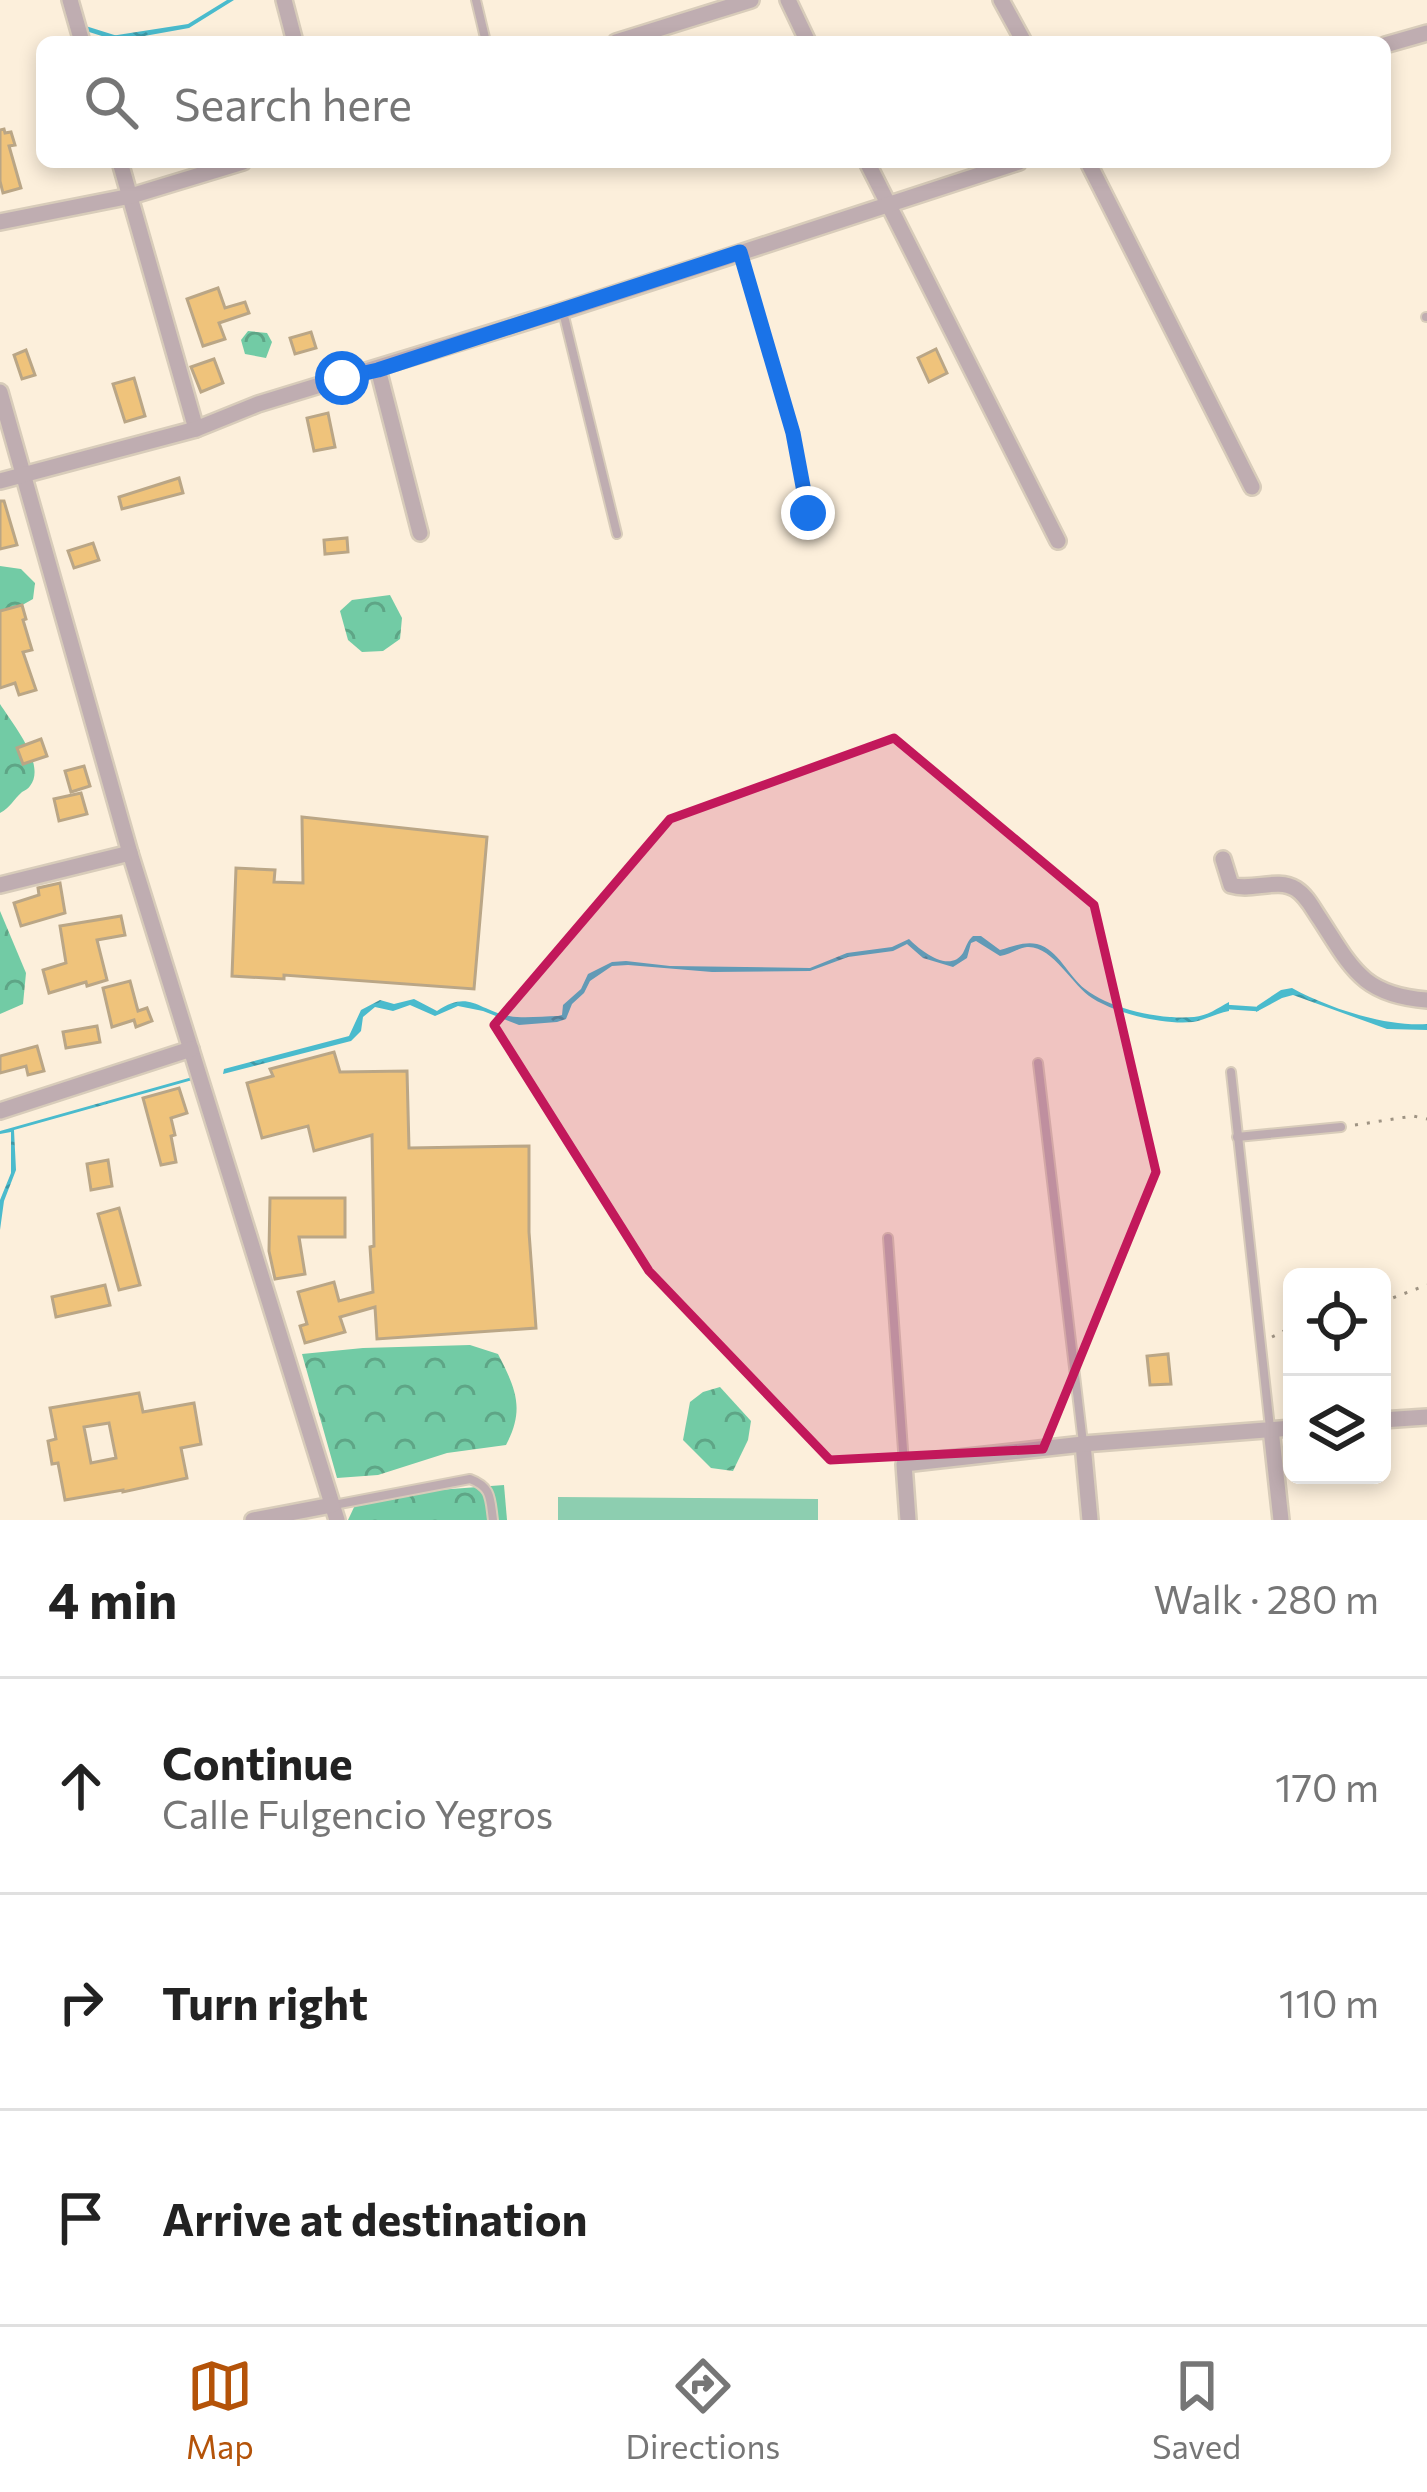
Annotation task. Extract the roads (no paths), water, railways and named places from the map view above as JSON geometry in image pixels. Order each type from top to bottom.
[{"type":"street","points":[[70,0],[79,31]]},
{"type":"street","points":[[284,0],[293,36]]},
{"type":"street","points":[[635,36],[751,0]]},
{"type":"street","points":[[788,0],[805,36]]},
{"type":"street","points":[[1001,0],[1021,36]]},
{"type":"street","points":[[1391,42],[1427,33]]},
{"type":"street","points":[[122,168],[196,429]]},
{"type":"street","points":[[0,222],[131,196],[223,168]]},
{"type":"street","points":[[870,168],[1058,541]]},
{"type":"street","points":[[0,481],[196,429],[258,404],[378,370],[1000,168]]},
{"type":"street","points":[[1091,168],[1252,487]]},
{"type":"street","points":[[378,370],[419,533]]},
{"type":"street","points":[[0,392],[130,853],[334,1513],[253,1520]]},
{"type":"street","points":[[0,885],[130,853]]},
{"type":"street","points":[[1223,859],[1232,885],[1292,886],[1306,898],[1358,976],[1382,992],[1427,1000]]},
{"type":"street","points":[[0,1111],[191,1049]]},
{"type":"street","points":[[1391,1419],[1427,1417]]},
{"type":"street","points":[[908,1520],[904,1464],[1283,1429]]},
{"type":"street","points":[[1270,1430],[1281,1520]]},
{"type":"street","points":[[1083,1444],[1090,1520]]},
{"type":"lane","points":[[476,0],[485,36]]},
{"type":"lane","points":[[740,252],[793,433],[808,513]]},
{"type":"lane","points":[[562,311],[617,534]]},
{"type":"lane","points":[[1038,1064],[1083,1444]]},
{"type":"lane","points":[[1232,1072],[1270,1430]]},
{"type":"lane","points":[[1237,1137],[1341,1127]]},
{"type":"lane","points":[[888,1238],[904,1464]]},
{"type":"lane","points":[[334,1513],[470,1479],[483,1484],[490,1495],[493,1520]]},
{"type":"water","points":[[234,0],[189,28],[111,36],[188,24]]},
{"type":"water","points":[[973,936],[981,936],[1000,950],[1027,943],[1045,947],[1085,989],[1122,1007],[1152,1015],[1194,1017],[1229,1002],[1229,1011],[1193,1022],[1141,1017],[1092,998],[1054,959],[1036,948],[1000,956],[976,941],[967,958],[953,967],[923,958],[907,944],[810,971],[612,966],[590,981],[566,1019],[557,1022],[519,1025],[458,1006],[435,1016],[410,1005],[393,1011],[375,1007],[363,1017],[361,1031],[351,1041],[223,1074],[224,1069],[349,1036],[361,1010],[380,1000],[394,1004],[414,999],[437,1011],[466,1001],[509,1016],[558,1016],[588,974],[612,962],[810,968],[847,953],[892,947],[909,939],[935,958],[950,961],[963,953]]},
{"type":"water","points":[[1292,988],[1358,1015],[1427,1024],[1427,1030],[1387,1029],[1293,995],[1256,1012],[1257,1006],[1281,990]]},
{"type":"water","points":[[196,1076],[14,1130],[16,1170],[4,1201],[0,1230],[0,1200],[11,1173],[11,1132],[0,1131]]},
{"type":"waterway","points":[[81,27],[110,36]]},
{"type":"waterway","points":[[1227,1007],[1257,1009]]}]
